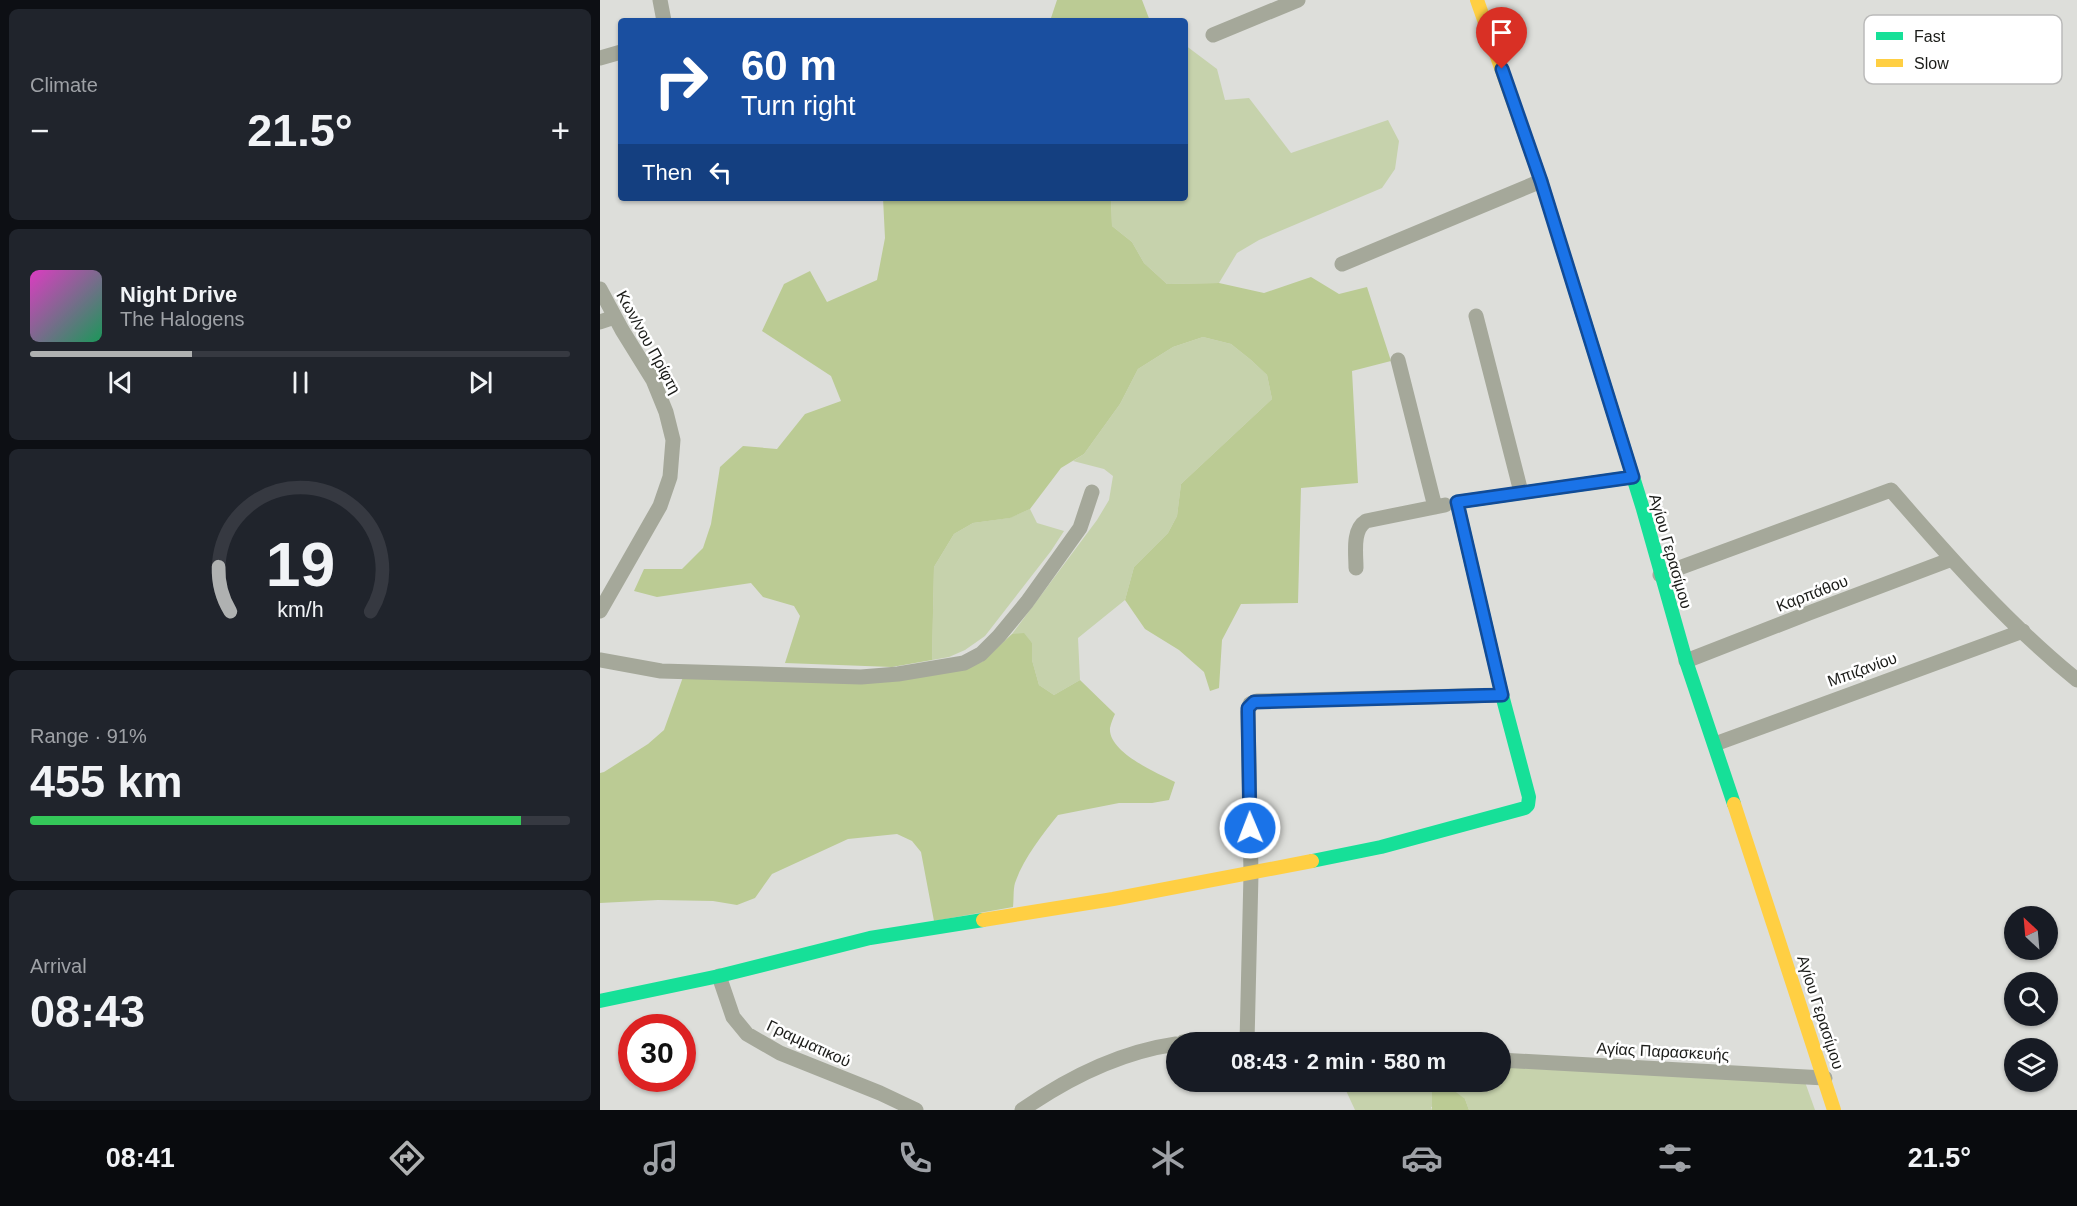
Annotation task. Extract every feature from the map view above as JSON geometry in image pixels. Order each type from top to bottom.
[{"type":"street","points":[[660,0],[663,18]]},
{"type":"street","points":[[1213,35],[1298,0]]},
{"type":"street","name":"Αγίου Γερασίμου","points":[[1478,0],[1541,181],[1633,477],[1686,662],[1715,744],[1834,1110]]},
{"type":"street","points":[[600,58],[618,53]]},
{"type":"street","points":[[1341,264],[1541,181]]},
{"type":"street","name":"Κων/νου Πρίφτη","points":[[600,289],[653,380],[666,412],[673,440],[670,477],[660,506],[600,611]]},
{"type":"street","points":[[1476,316],[1521,492]]},
{"type":"street","points":[[600,322],[615,317]]},
{"type":"street","points":[[1398,360],[1436,507]]},
{"type":"street","points":[[1356,568],[1357,531],[1360,524],[1366,521],[1457,502],[1633,477]]},
{"type":"street","points":[[1660,576],[1891,490],[1952,560],[2077,680]]},
{"type":"street","points":[[600,660],[662,671],[861,677],[898,674],[964,663],[981,654],[1028,602],[1080,528],[1092,492]]},
{"type":"street","points":[[600,1001],[719,976],[870,938],[1113,900],[1382,847],[1525,808],[1529,797],[1502,695],[1457,502]]},
{"type":"street","name":"Καρπάθου","points":[[1686,662],[1952,560]]},
{"type":"street","name":"Μπιζανίου","points":[[1715,744],[2023,630]]},
{"type":"street","points":[[1247,1032],[1251,874],[1248,708],[1254,702],[1502,695]]},
{"type":"street","name":"Γραμματικού","points":[[719,976],[733,1017],[747,1034],[780,1053],[916,1110]]},
{"type":"street","points":[[1022,1110],[1067,1082],[1096,1068],[1138,1052],[1166,1046]]},
{"type":"street","name":"Αγίας Παρασκευής","points":[[1511,1061],[1825,1078]]},
{"type":"green space","points":[[1057,0],[1142,0],[1149,18],[1051,18]]},
{"type":"green space","points":[[1188,47],[1217,69],[1225,100],[1249,98],[1291,153],[1388,120],[1399,141],[1395,169],[1382,188],[1259,240],[1237,253],[1219,283],[1167,284],[1144,263],[1132,242],[1112,226],[1111,201],[1188,201]]},
{"type":"green space","points":[[883,201],[1111,201],[1112,226],[1132,242],[1144,263],[1167,284],[1219,283],[1264,293],[1311,277],[1339,294],[1367,287],[1391,361],[1352,371],[1358,483],[1301,488],[1298,603],[1241,604],[1222,640],[1219,688],[1210,691],[1204,672],[1179,650],[1145,629],[1125,600],[1134,567],[1168,533],[1177,516],[1181,484],[1272,399],[1267,375],[1251,360],[1231,344],[1203,337],[1173,347],[1138,369],[1120,404],[1084,454],[1061,468],[1030,509],[1010,518],[973,523],[954,534],[934,567],[932,660],[892,667],[785,663],[800,616],[794,606],[763,597],[751,583],[657,597],[634,591],[644,569],[682,569],[703,548],[711,524],[720,467],[743,446],[777,449],[805,414],[841,401],[831,376],[762,331],[784,284],[810,271],[827,302],[877,280],[885,238]]},
{"type":"green space","points":[[1203,337],[1231,344],[1251,360],[1267,375],[1272,399],[1181,484],[1177,516],[1168,533],[1134,567],[1125,600],[1078,638],[1080,680],[1054,695],[1039,685],[1032,660],[1032,643],[1012,634],[1097,520],[1109,500],[1113,476],[1104,469],[1073,461],[1084,454],[1120,404],[1138,369],[1173,347]]},
{"type":"green space","points":[[1030,509],[1037,523],[1064,531],[985,636],[965,650],[949,657],[932,660],[934,567],[954,534],[973,523],[1009,518]]},
{"type":"green space","points":[[1024,633],[1032,643],[1032,660],[1039,685],[1054,695],[1080,680],[1115,714],[1110,728],[1111,737],[1117,745],[1135,761],[1175,782],[1169,800],[1152,803],[1119,803],[1058,815],[1039,839],[1023,865],[1015,883],[1013,907],[934,921],[921,852],[912,841],[897,834],[848,839],[772,874],[755,898],[737,905],[713,901],[658,900],[600,903],[600,773],[648,744],[664,730],[683,677],[956,668],[982,662],[1012,634]]},
{"type":"green space","points":[[1511,1068],[1805,1082],[1815,1110],[1469,1110],[1465,1099],[1431,1107],[1432,1110],[1355,1110],[1347,1092],[1511,1092]]},
{"type":"green space","points":[[1432,1092],[1456,1092],[1465,1099],[1469,1110],[1432,1110]]},
{"type":"traffic: fast","points":[[1573,284],[1643,509],[1686,661],[1734,804]]},
{"type":"traffic: fast","points":[[1312,861],[1381,847],[1525,808],[1528,805],[1529,797],[1502,695],[1457,502],[1633,477]]},
{"type":"traffic: fast","points":[[600,1001],[719,976],[870,938],[983,920]]},
{"type":"traffic: slow","points":[[1477,0],[1541,181],[1573,284]]},
{"type":"traffic: slow","points":[[1734,804],[1834,1110]]},
{"type":"traffic: slow","points":[[983,920],[1113,899],[1312,861]]},
{"type":"route","points":[[1250,828],[1248,712],[1250,704],[1257,701],[1502,695],[1457,502],[1633,477],[1541,181],[1502,69]]}]
